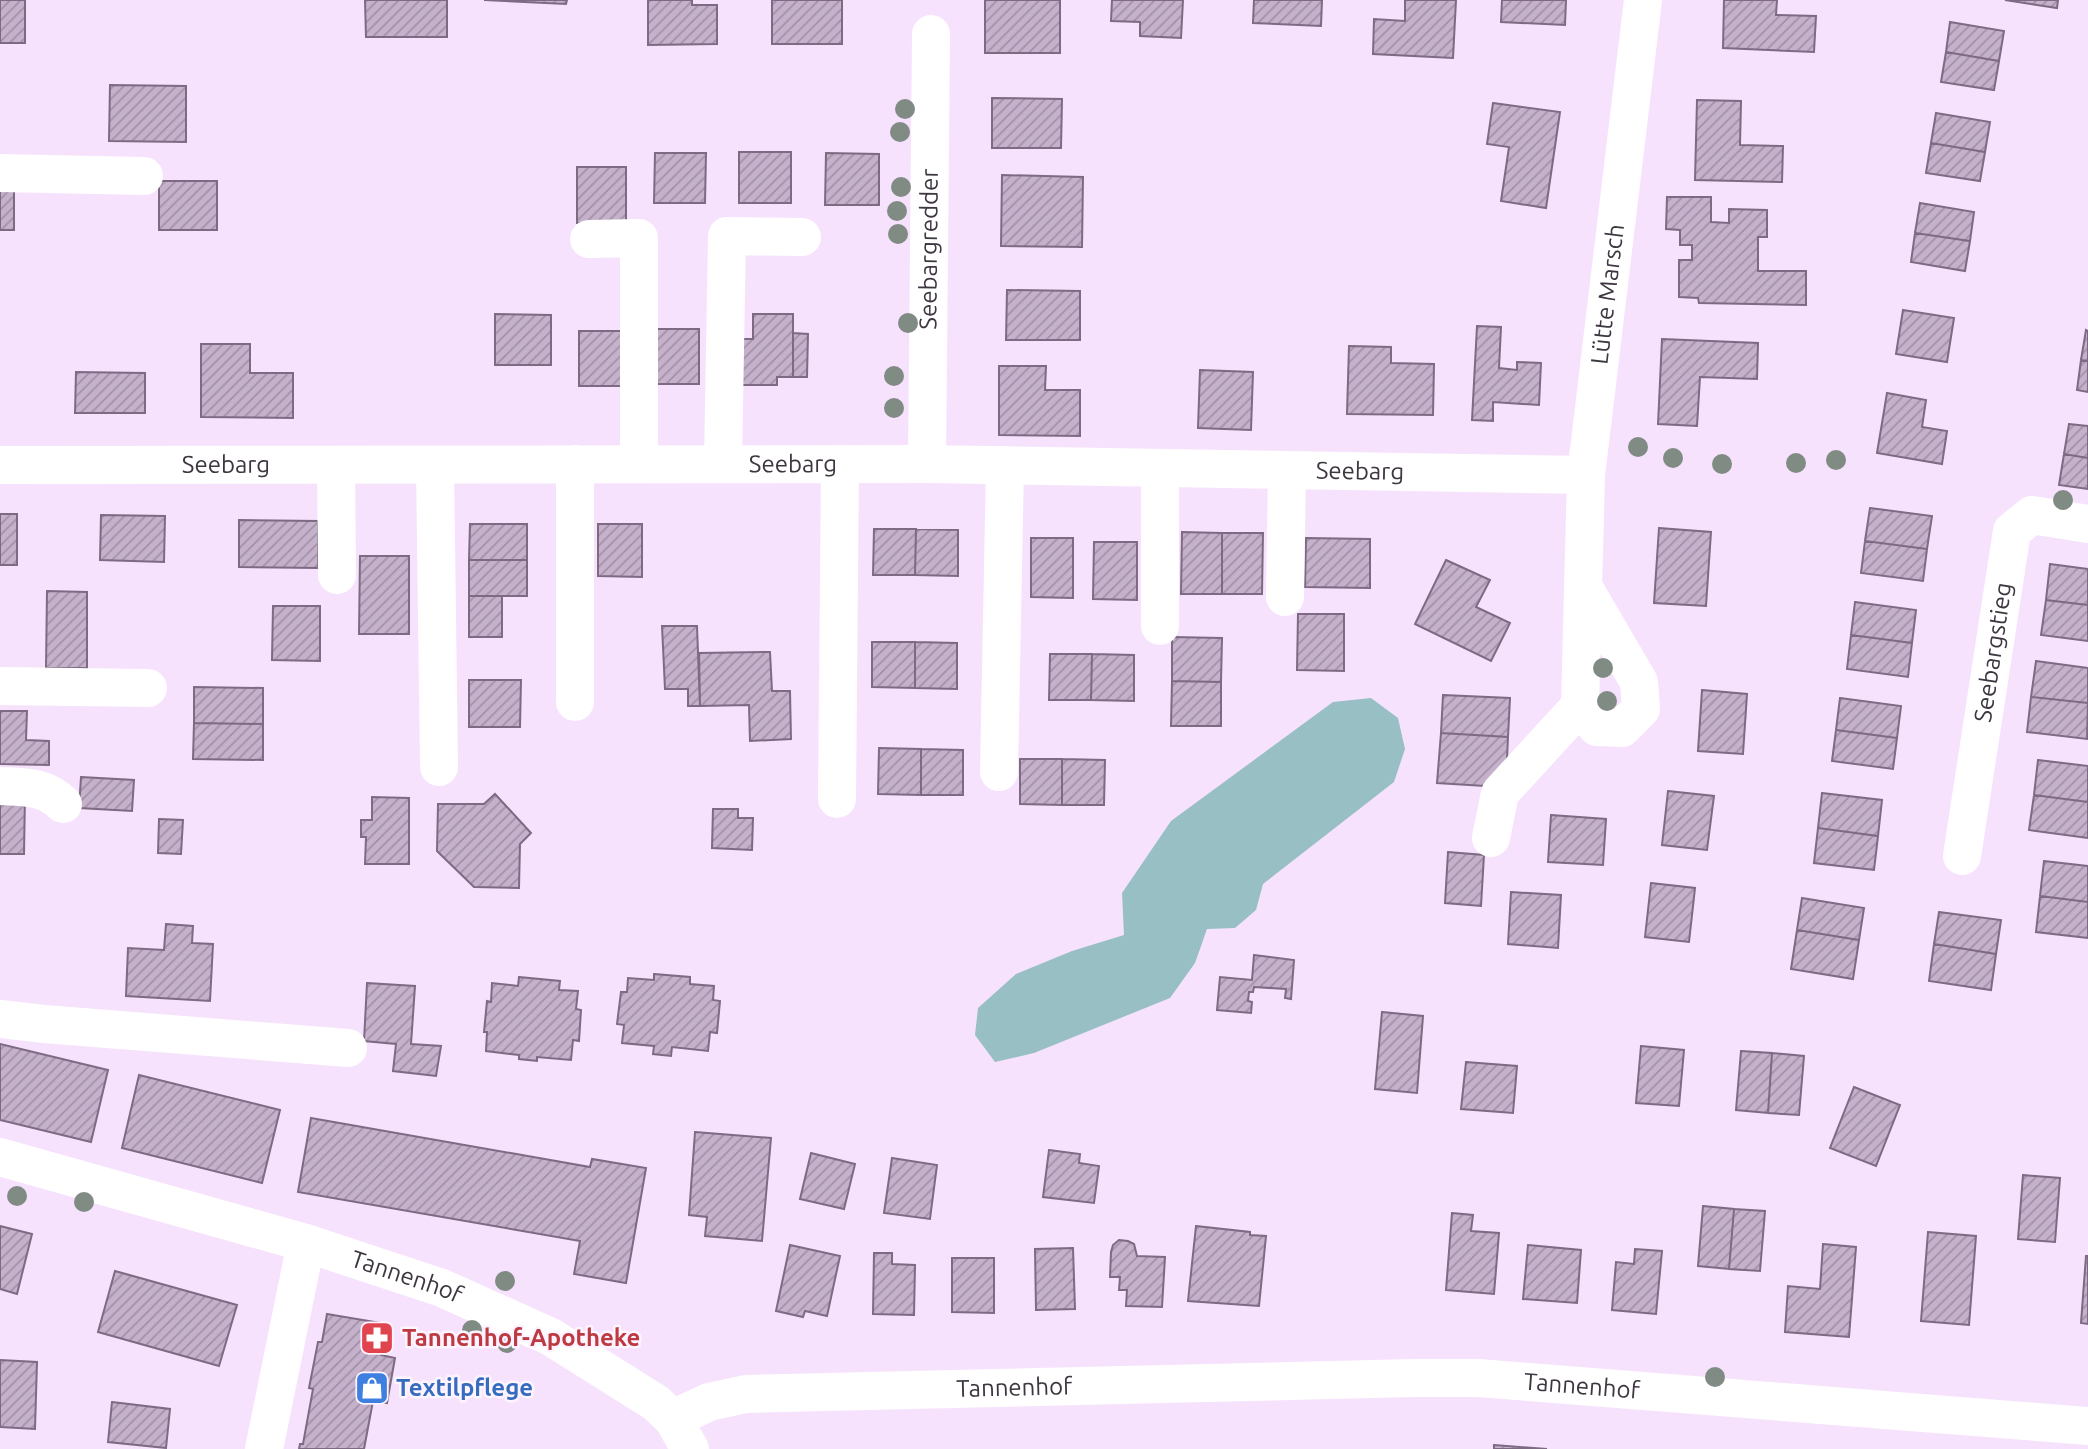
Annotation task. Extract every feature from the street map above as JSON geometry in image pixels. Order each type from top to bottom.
[{"type":"street","name":"Lütte Marsch","points":[[1580,706],[1586,475],[1643,0]]},
{"type":"street","name":"Seebargredder","points":[[928,464],[932,34]]},
{"type":"street","points":[[0,173],[144,176]]},
{"type":"street","points":[[723,464],[727,236],[802,237]]},
{"type":"street","points":[[589,239],[639,238],[639,464]]},
{"type":"street","points":[[575,464],[575,702]]},
{"type":"street","points":[[837,799],[840,464]]},
{"type":"street","name":"Seebarg","points":[[0,465],[928,464],[1586,475]]},
{"type":"street","points":[[336,465],[337,575]]},
{"type":"street","points":[[435,465],[439,767]]},
{"type":"street","points":[[999,772],[1005,465]]},
{"type":"street","points":[[1160,468],[1160,626]]},
{"type":"street","points":[[1285,597],[1287,470]]},
{"type":"street","name":"Seebargstieg","points":[[1962,856],[2012,531],[2032,515],[2088,524]]},
{"type":"street","points":[[1491,838],[1500,793],[1580,706],[1597,727],[1622,728],[1641,709],[1639,682],[1584,588]]},
{"type":"street","points":[[0,686],[148,688]]},
{"type":"street","points":[[0,786],[38,788],[52,793],[63,804]]},
{"type":"street","points":[[0,1018],[44,1024],[348,1048]]},
{"type":"street","name":"Tannenhof","points":[[0,1157],[306,1243],[419,1279],[551,1336],[656,1403],[681,1434],[709,1402],[746,1394],[1427,1378],[1478,1378],[2088,1426]]},
{"type":"street","points":[[264,1449],[306,1243]]},
{"type":"shaded area","points":[[1371,698],[1398,718],[1405,749],[1394,782],[1263,884],[1256,910],[1235,928],[1207,929],[1195,963],[1170,998],[1034,1053],[995,1062],[975,1035],[978,1008],[1016,974],[1072,951],[1124,935],[1122,893],[1171,821],[1333,702]]},
{"type":"building","points":[[0,0],[25,0],[25,43],[0,43]]},
{"type":"building","points":[[365,0],[447,0],[447,37],[366,37]]},
{"type":"building","points":[[484,0],[567,0],[566,4]]},
{"type":"building","points":[[648,0],[692,0],[692,5],[717,5],[717,44],[648,45]]},
{"type":"building","points":[[772,0],[842,0],[842,44],[772,44]]},
{"type":"building","points":[[985,0],[1060,0],[1060,53],[985,53]]},
{"type":"building","points":[[1112,0],[1183,0],[1181,38],[1140,36],[1140,22],[1111,21]]},
{"type":"building","points":[[1254,0],[1322,0],[1321,26],[1253,23]]},
{"type":"building","points":[[1405,0],[1456,0],[1453,58],[1373,54],[1374,19],[1405,21]]},
{"type":"building","points":[[1502,0],[1566,0],[1565,25],[1501,22]]},
{"type":"building","points":[[1724,0],[1777,0],[1776,15],[1816,16],[1814,52],[1723,48]]},
{"type":"building","points":[[2005,0],[2058,0],[2057,8]]},
{"type":"building","points":[[1950,22],[2004,31],[1999,61],[1946,52]]},
{"type":"building","points":[[1946,52],[1999,61],[1994,90],[1941,82]]},
{"type":"building","points":[[110,85],[186,86],[186,142],[109,141]]},
{"type":"building","points":[[992,98],[1062,99],[1061,148],[992,148]]},
{"type":"building","points":[[1697,100],[1741,101],[1740,145],[1783,146],[1782,182],[1695,180]]},
{"type":"building","points":[[1493,103],[1560,112],[1546,208],[1501,201],[1509,147],[1487,144]]},
{"type":"building","points":[[1936,113],[1990,122],[1985,152],[1931,143]]},
{"type":"building","points":[[1931,143],[1985,152],[1980,181],[1926,173]]},
{"type":"building","points":[[739,152],[791,152],[791,203],[739,203]]},
{"type":"building","points":[[655,153],[706,153],[705,203],[654,203]]},
{"type":"building","points":[[826,153],[879,154],[879,205],[825,205]]},
{"type":"building","points":[[577,167],[626,167],[626,224],[577,223]]},
{"type":"building","points":[[1002,175],[1083,177],[1082,247],[1001,246]]},
{"type":"building","points":[[159,181],[217,181],[217,230],[159,230]]},
{"type":"building","points":[[0,191],[14,191],[14,230],[0,230]]},
{"type":"building","points":[[1667,197],[1711,197],[1711,222],[1729,223],[1729,209],[1767,210],[1767,237],[1758,237],[1758,271],[1806,271],[1806,305],[1699,303],[1698,298],[1679,297],[1679,260],[1692,260],[1692,245],[1680,245],[1680,230],[1666,229]]},
{"type":"building","points":[[1920,203],[1974,212],[1970,241],[1915,233]]},
{"type":"building","points":[[1915,233],[1970,241],[1965,271],[1911,262]]},
{"type":"building","points":[[1007,290],[1080,291],[1080,340],[1006,340]]},
{"type":"building","points":[[1903,310],[1954,318],[1947,362],[1896,354]]},
{"type":"building","points":[[495,314],[551,315],[551,365],[495,365]]},
{"type":"building","points":[[753,314],[793,314],[793,377],[777,377],[777,385],[735,385],[736,339],[753,339]]},
{"type":"building","points":[[1477,326],[1501,327],[1499,368],[1517,370],[1517,362],[1541,363],[1539,405],[1493,402],[1493,421],[1472,420]]},
{"type":"building","points":[[657,329],[699,329],[699,384],[657,384]]},
{"type":"building","points":[[2086,330],[2088,331],[2088,361],[2081,360]]},
{"type":"building","points":[[579,331],[622,331],[622,386],[579,386]]},
{"type":"building","points":[[793,333],[808,334],[807,377],[793,377]]},
{"type":"building","points":[[1662,339],[1758,343],[1757,379],[1700,377],[1697,426],[1658,424]]},
{"type":"building","points":[[201,344],[250,344],[250,373],[293,373],[293,418],[201,417]]},
{"type":"building","points":[[1349,346],[1391,347],[1391,363],[1434,364],[1433,415],[1347,414]]},
{"type":"building","points":[[2081,360],[2088,361],[2088,392],[2077,390]]},
{"type":"building","points":[[999,366],[1046,366],[1045,390],[1080,390],[1080,436],[999,435]]},
{"type":"building","points":[[1200,370],[1253,372],[1251,430],[1198,428]]},
{"type":"building","points":[[76,372],[145,373],[145,413],[75,413]]},
{"type":"building","points":[[1887,393],[1926,400],[1922,427],[1947,431],[1942,464],[1877,453]]},
{"type":"building","points":[[2069,424],[2088,426],[2088,458],[2064,454]]},
{"type":"building","points":[[2064,454],[2088,458],[2088,489],[2059,485]]},
{"type":"building","points":[[1870,508],[1932,516],[1927,549],[1865,541]]},
{"type":"building","points":[[0,514],[17,514],[17,565],[0,565]]},
{"type":"building","points":[[101,515],[165,516],[164,562],[100,560]]},
{"type":"building","points":[[239,520],[318,521],[318,568],[239,567]]},
{"type":"building","points":[[470,524],[527,524],[527,560],[469,560]]},
{"type":"building","points":[[598,524],[642,524],[642,577],[598,576]]},
{"type":"building","points":[[1659,528],[1711,532],[1706,606],[1654,603]]},
{"type":"building","points":[[874,529],[916,529],[915,575],[873,575]]},
{"type":"building","points":[[916,529],[958,530],[958,576],[915,575]]},
{"type":"building","points":[[1182,532],[1222,533],[1222,594],[1181,594]]},
{"type":"building","points":[[1222,533],[1263,533],[1262,594],[1222,594]]},
{"type":"building","points":[[1031,538],[1073,538],[1073,598],[1031,597]]},
{"type":"building","points":[[1306,538],[1370,539],[1370,588],[1305,587]]},
{"type":"building","points":[[1865,541],[1927,549],[1923,581],[1861,573]]},
{"type":"building","points":[[1094,542],[1137,542],[1137,600],[1093,599]]},
{"type":"building","points":[[360,556],[409,556],[409,634],[359,634]]},
{"type":"building","points":[[469,560],[527,560],[527,596],[469,596]]},
{"type":"building","points":[[1446,560],[1490,580],[1476,607],[1510,623],[1491,661],[1415,624]]},
{"type":"building","points":[[2050,564],[2088,569],[2088,605],[2046,600]]},
{"type":"building","points":[[47,591],[87,592],[87,668],[46,668]]},
{"type":"building","points":[[469,596],[502,596],[502,637],[469,637]]},
{"type":"building","points":[[2046,600],[2088,605],[2088,641],[2041,635]]},
{"type":"building","points":[[1855,602],[1916,610],[1912,643],[1851,635]]},
{"type":"building","points":[[273,606],[320,606],[320,661],[272,660]]},
{"type":"building","points":[[1298,614],[1344,614],[1344,671],[1297,670]]},
{"type":"building","points":[[662,626],[697,626],[700,706],[688,706],[688,689],[665,689]]},
{"type":"building","points":[[1851,635],[1912,643],[1908,677],[1847,669]]},
{"type":"building","points":[[1172,637],[1222,638],[1221,682],[1172,681]]},
{"type":"building","points":[[872,642],[915,642],[915,688],[872,687]]},
{"type":"building","points":[[915,642],[957,643],[957,689],[915,688]]},
{"type":"building","points":[[770,652],[772,691],[790,691],[791,739],[750,741],[749,705],[700,706],[699,653]]},
{"type":"building","points":[[1050,654],[1092,654],[1091,700],[1049,700]]},
{"type":"building","points":[[1092,654],[1134,655],[1134,701],[1091,700]]},
{"type":"building","points":[[2036,661],[2088,668],[2088,703],[2031,697]]},
{"type":"building","points":[[469,680],[521,680],[520,727],[469,727]]},
{"type":"building","points":[[1172,681],[1221,682],[1221,726],[1171,726]]},
{"type":"building","points":[[194,687],[263,688],[263,724],[194,723]]},
{"type":"building","points":[[1702,690],[1747,694],[1743,754],[1698,751]]},
{"type":"building","points":[[1443,695],[1510,698],[1508,737],[1441,733]]},
{"type":"building","points":[[2031,697],[2088,703],[2087,739],[2027,732]]},
{"type":"building","points":[[1840,698],[1901,706],[1897,738],[1836,730]]},
{"type":"building","points":[[0,711],[27,711],[26,740],[49,741],[49,765],[0,764]]},
{"type":"building","points":[[194,723],[263,724],[263,760],[193,759]]},
{"type":"building","points":[[1836,730],[1897,738],[1893,769],[1832,761]]},
{"type":"building","points":[[1441,733],[1508,737],[1507,759],[1485,786],[1437,783]]},
{"type":"building","points":[[879,748],[921,749],[921,795],[878,794]]},
{"type":"building","points":[[921,749],[963,750],[963,795],[921,795]]},
{"type":"building","points":[[1020,759],[1062,759],[1062,805],[1020,804]]},
{"type":"building","points":[[1062,759],[1105,760],[1104,805],[1062,805]]},
{"type":"building","points":[[2038,760],[2088,766],[2088,802],[2034,795]]},
{"type":"building","points":[[81,777],[134,780],[132,811],[79,808]]},
{"type":"building","points":[[1668,791],[1714,796],[1707,850],[1662,845]]},
{"type":"building","points":[[1822,793],[1882,800],[1878,836],[1818,828]]},
{"type":"building","points":[[495,794],[531,833],[520,844],[519,888],[474,887],[437,851],[438,804],[484,804]]},
{"type":"building","points":[[0,795],[25,795],[24,854],[0,854]]},
{"type":"building","points":[[2034,795],[2088,802],[2088,838],[2029,830]]},
{"type":"building","points":[[372,797],[409,798],[409,864],[365,864],[366,837],[361,837],[361,820],[372,820]]},
{"type":"building","points":[[713,809],[738,809],[738,818],[753,818],[752,850],[712,848]]},
{"type":"building","points":[[1551,815],[1606,819],[1603,865],[1548,862]]},
{"type":"building","points":[[159,819],[183,820],[181,854],[158,853]]},
{"type":"building","points":[[1818,828],[1878,836],[1874,870],[1814,863]]},
{"type":"building","points":[[1448,852],[1484,855],[1481,906],[1445,903]]},
{"type":"building","points":[[2044,861],[2088,866],[2088,902],[2040,896]]},
{"type":"building","points":[[1651,883],[1695,888],[1689,942],[1645,937]]},
{"type":"building","points":[[1511,892],[1561,895],[1558,948],[1508,944]]},
{"type":"building","points":[[2040,896],[2088,902],[2088,938],[2036,932]]},
{"type":"building","points":[[1802,898],[1864,908],[1859,940],[1797,930]]},
{"type":"building","points":[[1939,912],[2001,920],[1996,954],[1934,944]]},
{"type":"building","points":[[166,924],[193,926],[192,943],[213,944],[210,1001],[126,996],[128,948],[164,950]]},
{"type":"building","points":[[1797,930],[1859,940],[1853,979],[1791,969]]},
{"type":"building","points":[[1934,944],[1996,954],[1991,990],[1929,981]]},
{"type":"building","points":[[1254,955],[1294,960],[1291,999],[1285,998],[1286,989],[1254,987],[1253,992],[1249,992],[1251,1013],[1217,1010],[1220,977],[1252,980]]},
{"type":"building","points":[[654,974],[690,977],[690,984],[714,986],[713,1000],[720,1001],[717,1033],[710,1032],[708,1051],[672,1047],[671,1056],[653,1054],[654,1046],[622,1043],[624,1025],[617,1024],[621,992],[627,992],[628,978],[654,980]]},
{"type":"building","points":[[519,977],[560,981],[559,990],[578,991],[576,1009],[581,1010],[579,1041],[573,1040],[571,1060],[537,1057],[537,1061],[519,1059],[519,1055],[486,1051],[487,1032],[484,1032],[492,983],[518,986]]},
{"type":"building","points":[[367,983],[415,986],[411,1044],[441,1046],[436,1076],[393,1071],[396,1044],[364,1041]]},
{"type":"building","points":[[1382,1012],[1423,1016],[1417,1093],[1375,1089]]},
{"type":"building","points":[[0,1044],[108,1070],[91,1142],[0,1120]]},
{"type":"building","points":[[1641,1046],[1684,1050],[1679,1106],[1636,1103]]},
{"type":"building","points":[[1741,1051],[1772,1053],[1768,1113],[1736,1110]]},
{"type":"building","points":[[1772,1053],[1804,1056],[1799,1115],[1768,1113]]},
{"type":"building","points":[[1466,1062],[1517,1066],[1513,1113],[1461,1109]]},
{"type":"building","points":[[139,1075],[280,1110],[262,1183],[122,1148]]},
{"type":"building","points":[[1854,1087],[1900,1105],[1876,1166],[1830,1148]]},
{"type":"building","points":[[311,1118],[590,1167],[592,1159],[646,1168],[626,1283],[574,1274],[580,1241],[298,1192]]},
{"type":"building","points":[[695,1132],[771,1138],[762,1241],[705,1236],[707,1217],[689,1215]]},
{"type":"building","points":[[1049,1150],[1080,1154],[1079,1163],[1099,1166],[1094,1203],[1043,1197]]},
{"type":"building","points":[[811,1153],[855,1164],[844,1209],[800,1199]]},
{"type":"building","points":[[892,1158],[937,1165],[930,1219],[884,1213]]},
{"type":"building","points":[[2023,1175],[2060,1178],[2055,1242],[2018,1239]]},
{"type":"building","points":[[1703,1206],[1734,1209],[1729,1269],[1698,1266]]},
{"type":"building","points":[[1734,1209],[1765,1211],[1760,1271],[1729,1269]]},
{"type":"building","points":[[1452,1213],[1473,1215],[1471,1231],[1499,1233],[1494,1294],[1446,1290]]},
{"type":"building","points":[[0,1226],[32,1234],[17,1294],[0,1289]]},
{"type":"building","points":[[1196,1226],[1266,1236],[1259,1306],[1188,1301]]},
{"type":"building","points":[[1928,1232],[1976,1236],[1969,1325],[1921,1321]]},
{"type":"building","points":[[1119,1240],[1134,1244],[1137,1256],[1165,1257],[1162,1307],[1126,1306],[1127,1290],[1119,1290],[1120,1277],[1110,1277],[1111,1252],[1113,1245]]},
{"type":"building","points":[[1823,1244],[1856,1247],[1849,1337],[1785,1332],[1788,1286],[1820,1289]]},
{"type":"building","points":[[790,1245],[840,1256],[827,1316],[805,1311],[803,1317],[776,1311]]},
{"type":"building","points":[[1528,1245],[1581,1250],[1577,1303],[1523,1299]]},
{"type":"building","points":[[1073,1248],[1075,1309],[1036,1310],[1035,1249]]},
{"type":"building","points":[[1635,1249],[1662,1251],[1656,1314],[1612,1310],[1616,1262],[1634,1264]]},
{"type":"building","points":[[874,1253],[892,1253],[892,1264],[915,1265],[914,1315],[873,1314]]},
{"type":"building","points":[[2088,1256],[2088,1324],[2081,1323]]},
{"type":"building","points":[[952,1258],[994,1258],[994,1313],[952,1312]]},
{"type":"building","points":[[115,1271],[237,1305],[219,1366],[98,1332]]},
{"type":"building","points":[[327,1314],[387,1324],[381,1355],[395,1358],[387,1403],[373,1401],[364,1449],[299,1449],[300,1444],[303,1444],[313,1389],[309,1388],[318,1342],[322,1342]]},
{"type":"building","points":[[0,1360],[37,1362],[35,1429],[0,1427]]},
{"type":"building","points":[[112,1402],[170,1409],[166,1448],[108,1442]]},
{"type":"building","points":[[1494,1445],[1547,1449],[1494,1449]]},
{"type":"place","name":"Tannenhof-Apotheke","points":[[377,1338]]},
{"type":"place","name":"Textilpflege","points":[[372,1388]]}]
